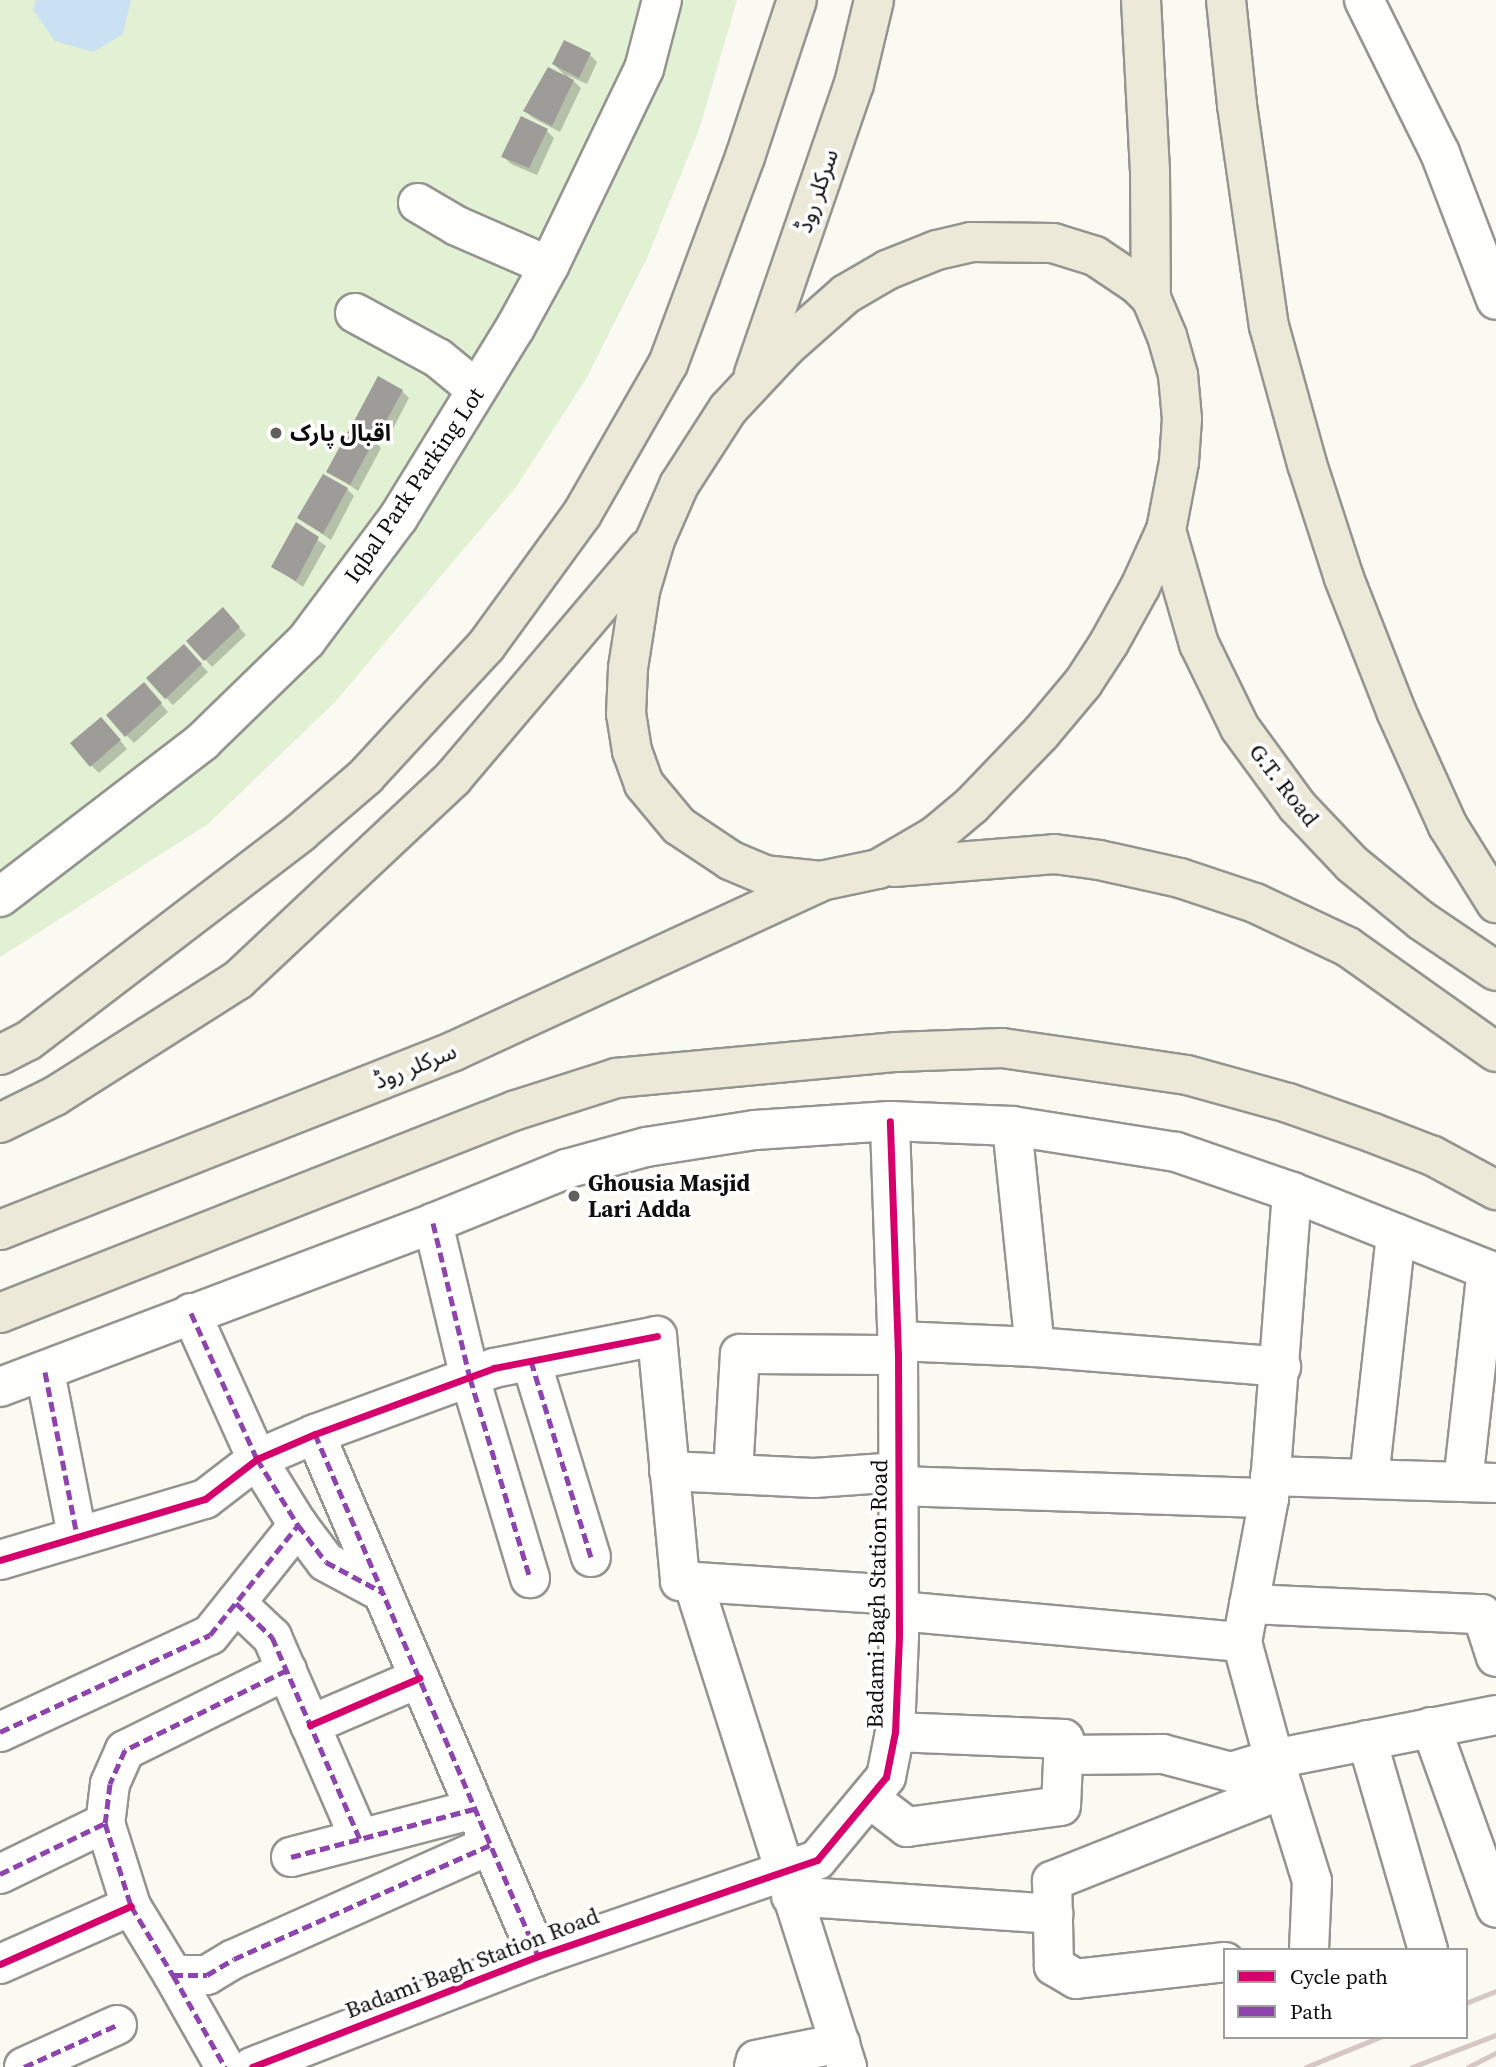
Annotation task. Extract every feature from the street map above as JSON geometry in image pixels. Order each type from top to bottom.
[{"type":"main road","points":[[0,1055],[28,1041],[301,832],[366,776],[486,646],[582,514],[668,364],[745,157],[797,0]]},
{"type":"main road","name":"سرکلر روڈ","points":[[753,379],[854,84],[874,0]]},
{"type":"main road","points":[[878,869],[935,836],[963,813],[1041,733],[1083,683],[1109,643],[1140,587],[1166,530],[1179,462],[1182,419],[1178,375],[1167,336],[1151,298],[1150,170],[1141,0]]},
{"type":"main road","points":[[1226,0],[1237,105],[1269,326],[1307,464],[1344,578],[1396,711],[1448,826],[1496,903]]},
{"type":"main road","points":[[1151,298],[1120,271],[1095,256],[1054,243],[971,242],[937,250],[887,270],[846,294],[753,379],[728,409],[679,485],[655,540],[640,591],[628,668],[626,714],[632,751],[643,784],[679,826],[730,860],[765,875],[821,881],[878,869],[1054,855],[1099,860],[1180,878],[1255,903],[1348,947],[1496,1052]]},
{"type":"main road","name":"G.T. Road","points":[[1166,530],[1199,644],[1240,728],[1297,806],[1352,864],[1422,921],[1496,971]]},
{"type":"main road","points":[[0,1123],[55,1096],[238,980],[453,778],[655,540]]},
{"type":"main road","name":"سرکلر روڈ","points":[[0,1230],[453,1051],[821,881]]},
{"type":"main road","points":[[0,1313],[516,1110],[616,1078],[897,1052],[1002,1048],[1187,1075],[1288,1103],[1373,1133],[1433,1156],[1496,1190]]},
{"type":"street","name":"Iqbal Park Parking Lot","points":[[0,897],[203,741],[306,641],[398,518],[549,266],[644,69],[662,0]]},
{"type":"street","points":[[1364,0],[1440,153],[1496,300]]},
{"type":"street","points":[[418,203],[457,226],[549,266]]},
{"type":"street","points":[[355,313],[438,358],[477,390]]},
{"type":"street","points":[[0,1387],[433,1223],[566,1168],[646,1146],[755,1130],[890,1121],[1012,1126],[1176,1152],[1292,1192],[1492,1271],[1480,1482],[1369,1479],[1269,1487],[814,1478],[669,1471]]},
{"type":"street","name":"Badami Bagh Station Road","points":[[252,2067],[538,1956],[787,1884],[817,1860],[886,1777],[895,1732],[899,1603],[898,1348],[890,1121]]},
{"type":"street","points":[[1012,1126],[1035,1347]]},
{"type":"street","points":[[1292,1192],[1281,1367],[1269,1487],[1242,1642],[1312,1881],[1309,1948]]},
{"type":"street","points":[[433,1223],[470,1377],[530,1578]]},
{"type":"street","points":[[1369,1479],[1396,1233]]},
{"type":"street","points":[[191,1313],[257,1459],[298,1525],[326,1562],[382,1592]]},
{"type":"street","points":[[0,1560],[205,1499],[257,1459],[315,1434],[470,1377],[531,1361],[657,1336],[680,1581],[1242,1642]]},
{"type":"street","points":[[733,1474],[740,1354],[898,1348],[1035,1347],[1281,1367]]},
{"type":"street","points":[[531,1361],[591,1557]]},
{"type":"street","points":[[45,1372],[77,1535]]},
{"type":"street","points":[[315,1434],[538,1956]]},
{"type":"street","points":[[0,1732],[210,1635],[298,1525]]},
{"type":"street","points":[[694,1583],[787,1884],[844,2055],[756,2060],[754,2067]]},
{"type":"street","points":[[236,1603],[272,1637],[360,1839]]},
{"type":"street","points":[[1249,1604],[1482,1614],[1496,1657]]},
{"type":"street","points":[[225,2067],[131,1906],[105,1823],[110,1784],[125,1750],[287,1670]]},
{"type":"street","points":[[310,1725],[419,1678]]},
{"type":"street","points":[[1223,1962],[1076,1979],[1054,1965],[1052,1881],[1279,1774],[1367,1740],[1496,1715]]},
{"type":"street","points":[[1431,1727],[1496,1908]]},
{"type":"street","points":[[869,1798],[907,1827],[1062,1806],[1065,1739],[895,1732]]},
{"type":"street","points":[[1367,1740],[1426,1948]]},
{"type":"street","points":[[1063,1755],[1163,1754],[1231,1772],[1279,1774]]},
{"type":"street","points":[[291,1857],[474,1809]]},
{"type":"street","points":[[0,1874],[105,1823]]},
{"type":"street","points":[[173,1975],[207,1975],[234,1959],[490,1845]]},
{"type":"street","points":[[787,1884],[1053,1914]]},
{"type":"street","points":[[0,1964],[131,1906]]},
{"type":"street","points":[[24,2067],[117,2025]]},
{"type":"green space","name":"اقبال پارک","points":[[0,0],[737,0],[699,130],[647,258],[586,379],[516,487],[335,702],[208,824],[0,957]]},
{"type":"water","points":[[36,0],[131,0],[123,34],[93,52],[55,41],[33,10]]},
{"type":"building","points":[[564,40],[591,53],[579,78],[552,64]]},
{"type":"building","points":[[548,67],[574,80],[552,126],[523,111]]},
{"type":"building","points":[[521,116],[548,129],[529,168],[501,157]]},
{"type":"building","points":[[378,376],[403,390],[378,436],[353,423]]},
{"type":"building","points":[[351,426],[375,439],[350,485],[326,472]]},
{"type":"building","points":[[323,474],[348,488],[323,534],[297,518]]},
{"type":"building","points":[[296,522],[319,537],[296,581],[271,567]]},
{"type":"building","points":[[223,607],[240,627],[204,661],[186,641]]},
{"type":"building","points":[[184,644],[202,664],[165,699],[146,678]]},
{"type":"building","points":[[144,682],[162,703],[125,737],[106,715]]},
{"type":"building","points":[[101,717],[121,740],[90,767],[70,743]]},
{"type":"railway","points":[[1468,2002],[1496,1991]]},
{"type":"railway","points":[[1412,2067],[1496,2035]]},
{"type":"railway","points":[[1306,2067],[1375,2039]]},
{"type":"railway","points":[[1468,2067],[1496,2053]]},
{"type":"marked path","points":[[433,1223],[470,1378],[530,1578]]},
{"type":"marked path","points":[[191,1313],[257,1459],[298,1525],[326,1562],[382,1592]]},
{"type":"marked path","points":[[531,1361],[591,1557]]},
{"type":"marked path","points":[[45,1372],[77,1535]]},
{"type":"marked path","points":[[315,1434],[538,1956]]},
{"type":"marked path","points":[[0,1732],[210,1635],[298,1525]]},
{"type":"marked path","points":[[236,1603],[272,1637],[360,1839]]},
{"type":"marked path","points":[[287,1670],[125,1750],[110,1784],[105,1823],[131,1906],[173,1975],[207,1975],[234,1959],[490,1845]]},
{"type":"marked path","points":[[291,1857],[474,1809]]},
{"type":"marked path","points":[[0,1874],[105,1823]]},
{"type":"marked path","points":[[173,1975],[225,2067]]},
{"type":"marked path","points":[[24,2067],[117,2025]]},
{"type":"cycle path","points":[[252,2067],[538,1956],[817,1860],[886,1777],[895,1732],[899,1635],[898,1355],[890,1121]]},
{"type":"cycle path","points":[[0,1560],[205,1499],[257,1459],[315,1434],[494,1368],[657,1336]]},
{"type":"cycle path","points":[[310,1725],[419,1678]]},
{"type":"cycle path","points":[[0,1964],[131,1906]]},
{"type":"place","name":"اقبال پارک","points":[[276,433]]},
{"type":"place","name":"Ghousia Masjid Lari Adda","points":[[574,1196]]}]
